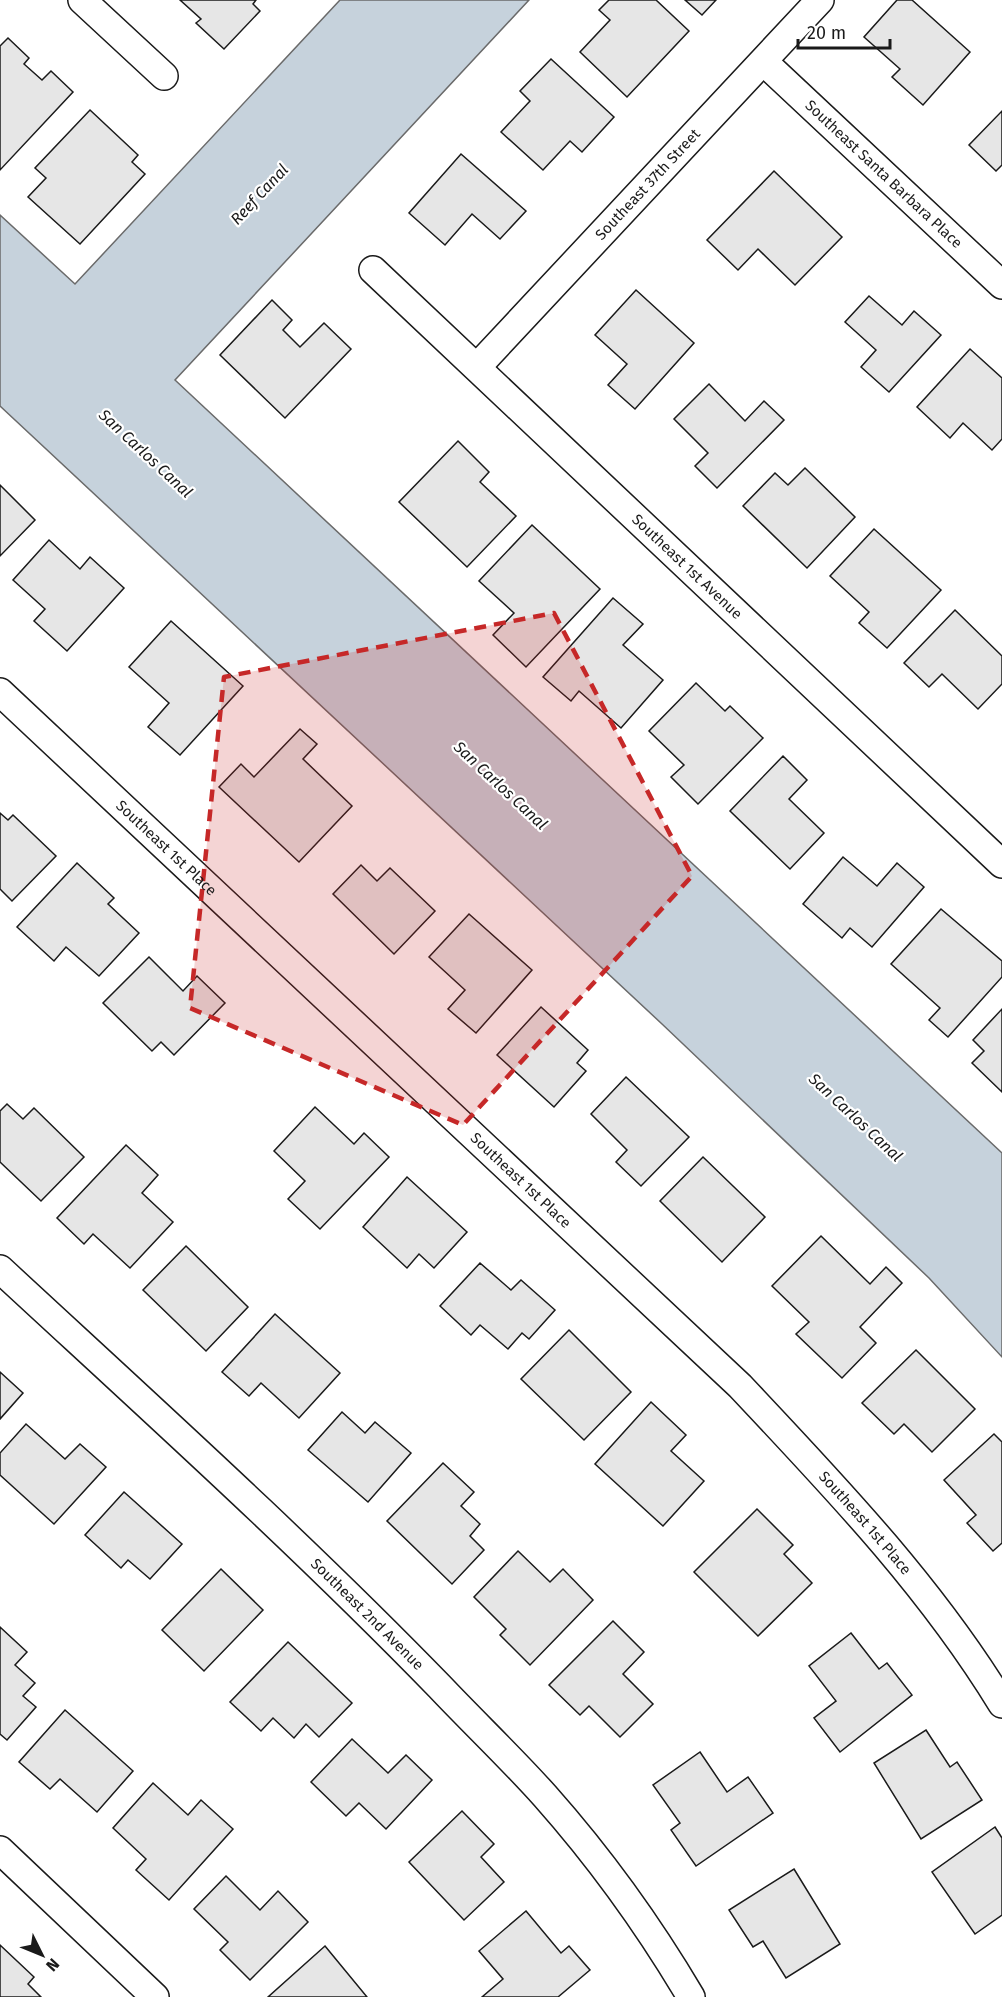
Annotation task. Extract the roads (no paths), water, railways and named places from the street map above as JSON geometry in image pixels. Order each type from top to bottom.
[{"type":"street","points":[[82,0],[164,76]]},
{"type":"street","name":"Southeast 37th Street","points":[[477,367],[820,0]]},
{"type":"street","name":"Southeast Santa Barbara Place","points":[[764,62],[1002,285]]},
{"type":"street","name":"Southeast 1st Avenue","points":[[373,270],[1002,864]]},
{"type":"street","name":"Southeast 1st Place","points":[[0,692],[740,1386],[842,1493],[913,1578],[980,1667],[1002,1704]]},
{"type":"street","name":"Southeast 2nd Avenue","points":[[0,1269],[301,1549],[401,1647],[538,1788],[608,1872],[665,1953],[691,1997]]},
{"type":"street","points":[[0,1850],[155,1997]]},
{"type":"water","points":[[340,0],[529,0],[175,380],[1002,1153],[1002,1357],[929,1278],[662,1024],[0,406],[0,215],[75,284]]},
{"type":"water label","name":"Reef Canal","points":[[259,194]]},
{"type":"water label","name":"San Carlos Canal","points":[[146,453]]},
{"type":"water label","name":"San Carlos Canal","points":[[501,785]]},
{"type":"water label","name":"San Carlos Canal","points":[[856,1117]]}]
